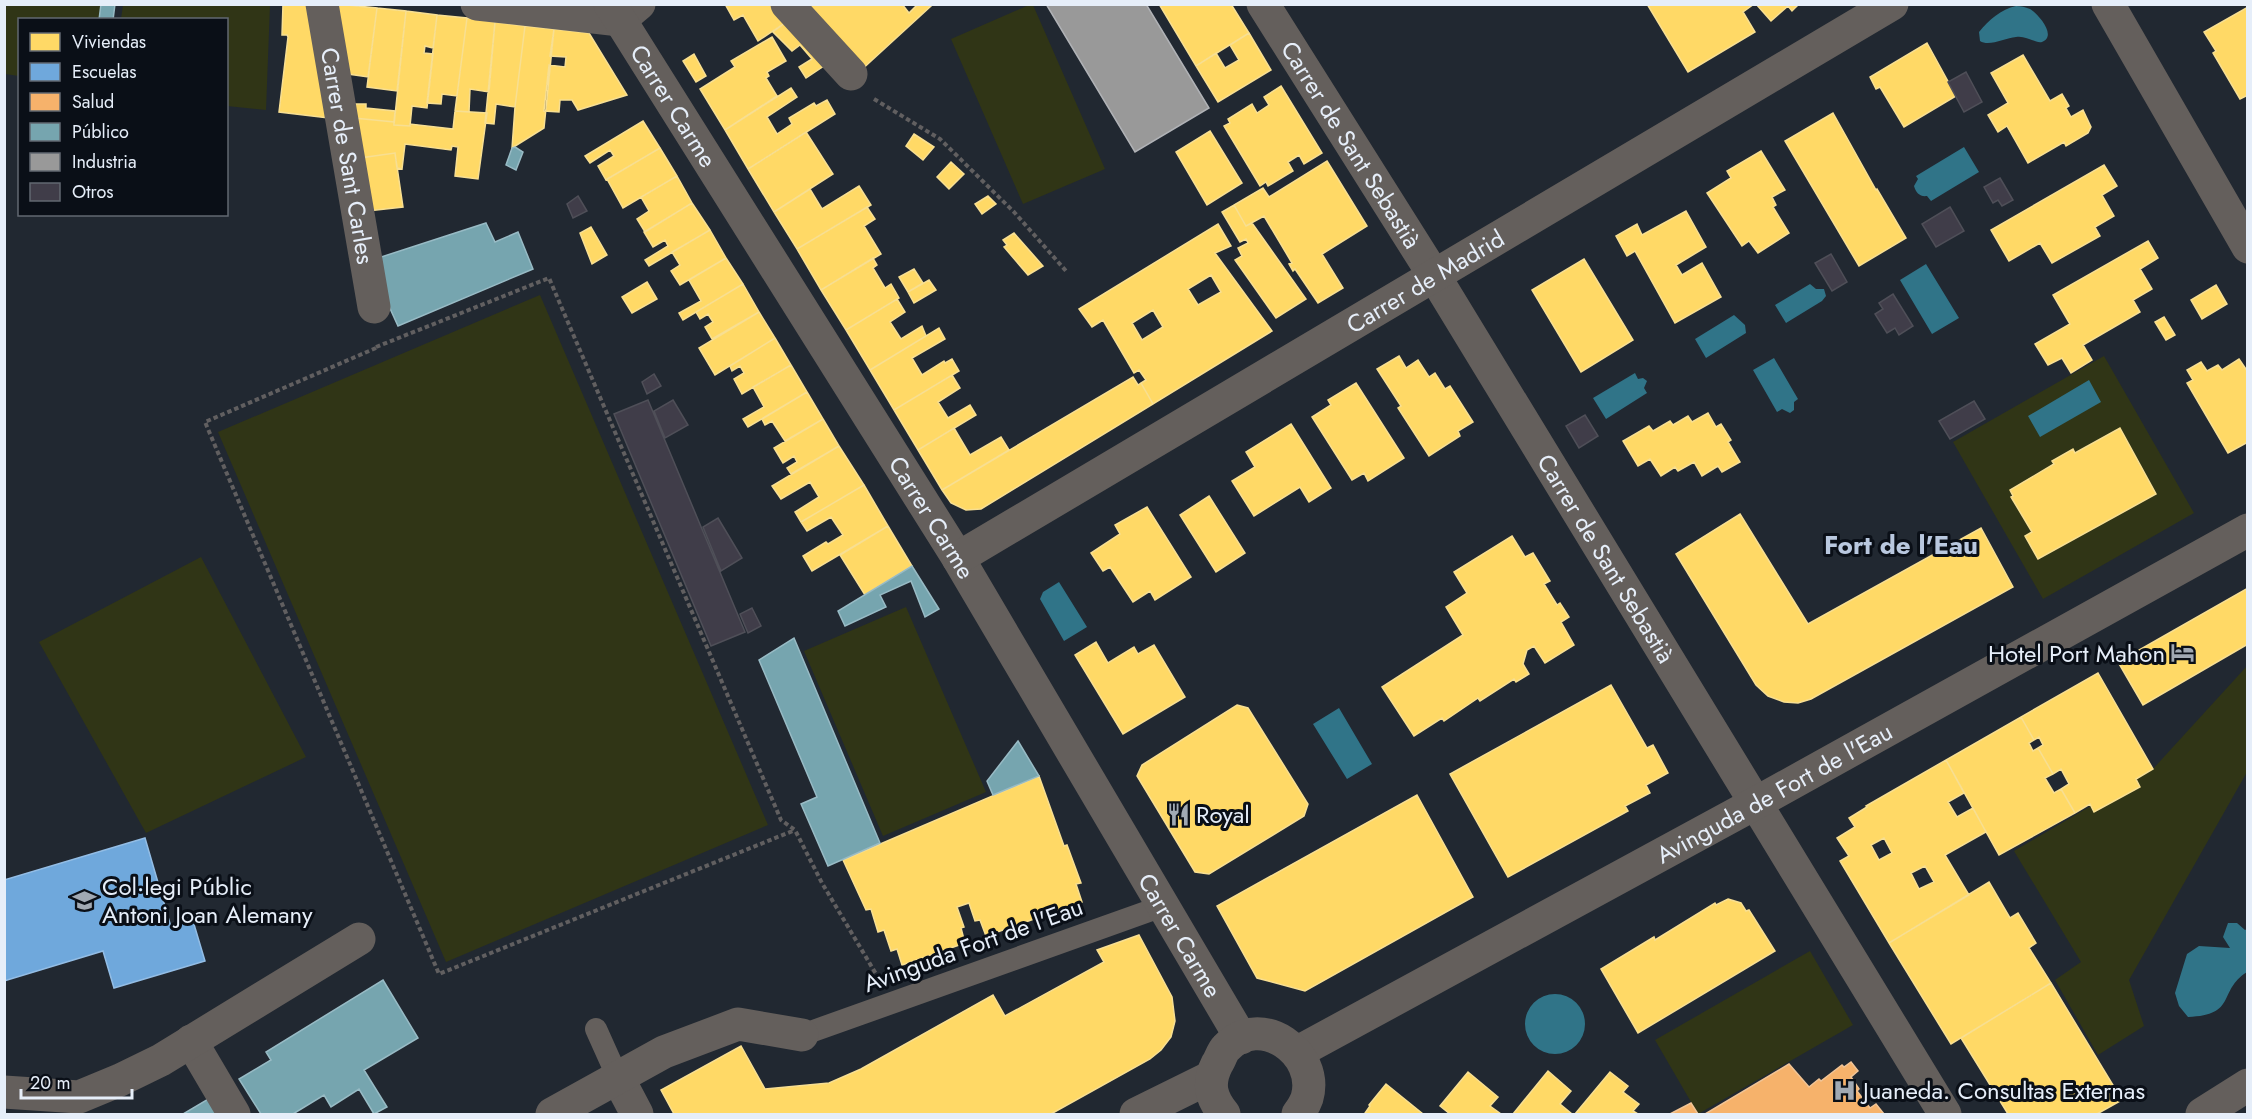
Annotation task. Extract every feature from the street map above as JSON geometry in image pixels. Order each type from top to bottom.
[{"type":"street","name":"Carrer de Sant Carles","points":[[322,4],[374,307]]},
{"type":"street","points":[[477,4],[623,10]]},
{"type":"street","points":[[788,4],[852,74]]},
{"type":"street","name":"Carrer de Sant Sebastià","points":[[1263,4],[1435,277],[1945,1114]]},
{"type":"street","name":"Carrer de Madrid","points":[[958,558],[1892,4]]},
{"type":"street","points":[[2108,4],[2247,247]]},
{"type":"street","name":"Carrer Carme","points":[[623,10],[958,558],[1241,1038]]},
{"type":"street","name":"Avinguda de Fort de l'Eau","points":[[1298,1052],[1756,803],[2247,530]]},
{"type":"street","points":[[4,1092],[79,1097],[161,1060],[359,939]]},
{"type":"street","points":[[552,1114],[664,1052],[738,1024],[802,1035]]},
{"type":"street","points":[[1224,1114],[1214,1101],[1211,1077],[1225,1048],[1241,1038],[1268,1035],[1283,1041],[1298,1052],[1308,1074],[1307,1098],[1298,1114]]},
{"type":"street","points":[[191,1041],[234,1114]]},
{"type":"street","points":[[1137,1114],[1211,1077]]},
{"type":"street","points":[[618,1078],[637,1114]]},
{"type":"street","points":[[2202,1114],[2247,1085]]},
{"type":"lane","name":"Avinguda Fort de l'Eau","points":[[802,1035],[1163,906]]},
{"type":"lane","points":[[596,1029],[618,1078]]},
{"type":"path","points":[[852,74],[872,98],[940,139],[1014,213],[1066,271]]},
{"type":"path","points":[[795,830],[439,974],[205,422],[376,348],[549,278],[781,820],[795,830],[822,883],[876,974]]},
{"type":"path","points":[[374,307],[376,348]]},
{"type":"green space","points":[[5,5],[112,5],[110,18],[18,18],[18,76],[5,74]]},
{"type":"green space","points":[[123,5],[270,5],[266,110],[228,106],[228,18],[121,18]]},
{"type":"green space","points":[[1033,5],[1105,169],[1023,204],[951,39]]},
{"type":"green space","points":[[540,295],[768,825],[446,962],[218,432]]},
{"type":"green space","points":[[2104,356],[2194,513],[2043,599],[1953,442]]},
{"type":"green space","points":[[201,557],[306,757],[146,833],[39,642]]},
{"type":"green space","points":[[906,607],[986,792],[883,836],[804,651]]},
{"type":"green space","points":[[2247,666],[2247,772],[2129,980],[2144,1026],[2098,1055],[2055,980],[2081,962],[2014,851],[2152,770]]},
{"type":"green space","points":[[1810,951],[1853,1025],[1698,1114],[1655,1040]]},
{"type":"water","points":[[2016,6],[2030,9],[2037,15],[2047,30],[2046,39],[2042,42],[2023,37],[1992,43],[1980,41],[1979,32],[1987,23],[2000,12]]},
{"type":"water","points":[[1964,147],[1979,172],[1931,201],[1927,196],[1922,196],[1916,191],[1914,186],[1918,179],[1916,176]]},
{"type":"water","points":[[1926,264],[1959,318],[1932,334],[1900,280]]},
{"type":"water","points":[[1810,284],[1816,289],[1824,289],[1826,296],[1822,301],[1786,323],[1775,305]]},
{"type":"water","points":[[1734,315],[1745,325],[1746,333],[1706,358],[1695,339]]},
{"type":"water","points":[[1774,358],[1798,399],[1794,402],[1794,410],[1790,413],[1782,409],[1777,412],[1753,370]]},
{"type":"water","points":[[1635,373],[1638,379],[1643,378],[1647,381],[1644,388],[1647,393],[1606,419],[1593,398]]},
{"type":"water","points":[[2089,380],[2101,402],[2040,437],[2028,416]]},
{"type":"water","points":[[1059,582],[1087,627],[1064,641],[1040,599],[1043,592]]},
{"type":"water","points":[[1339,708],[1372,764],[1347,779],[1313,724]]},
{"type":"water","points":[[2228,923],[2237,923],[2245,930],[2247,929],[2247,972],[2232,987],[2221,1007],[2214,1012],[2188,1017],[2179,1006],[2175,993],[2187,954],[2199,946],[2230,948],[2223,937]]},
{"type":"water","points":[[1555,994],[1572,999],[1580,1007],[1585,1024],[1580,1041],[1572,1049],[1555,1054],[1538,1049],[1530,1041],[1525,1024],[1530,1007],[1538,999]]},
{"type":"building: Viviendas","points":[[283,4],[311,4],[328,118],[279,112],[288,37],[282,35]]},
{"type":"building: Viviendas","points":[[337,4],[377,8],[368,77],[348,74]]},
{"type":"building: Viviendas","points":[[725,4],[776,4],[789,20],[758,41],[743,15],[734,20]]},
{"type":"building: Viviendas","points":[[795,4],[902,4],[909,13],[918,4],[931,6],[858,73]]},
{"type":"building: Viviendas","points":[[1159,4],[1231,4],[1249,33],[1196,66]]},
{"type":"building: Viviendas","points":[[1647,4],[1754,4],[1743,12],[1755,32],[1688,72]]},
{"type":"building: Viviendas","points":[[1756,4],[1799,4],[1792,11],[1788,6],[1771,21]]},
{"type":"building: Viviendas","points":[[2248,7],[2248,95],[2240,99],[2213,53],[2216,51],[2204,32]]},
{"type":"building: Viviendas","points":[[377,8],[406,11],[397,91],[367,87]]},
{"type":"building: Viviendas","points":[[406,11],[437,15],[433,48],[425,46],[424,53],[433,54],[427,108],[412,106],[410,126],[394,125]]},
{"type":"building: Viviendas","points":[[437,15],[467,18],[457,96],[442,94],[441,104],[427,103]]},
{"type":"building: Viviendas","points":[[467,18],[495,22],[489,92],[470,89],[469,112],[455,111]]},
{"type":"building: Viviendas","points":[[789,20],[830,62],[806,78],[799,67],[812,59],[800,45],[792,51],[773,32]]},
{"type":"building: Viviendas","points":[[495,22],[525,26],[515,107],[496,104],[494,124],[485,123]]},
{"type":"building: Viviendas","points":[[525,26],[554,29],[544,128],[512,148],[515,107]]},
{"type":"building: Viviendas","points":[[554,29],[589,33],[627,95],[578,110],[572,100],[560,100],[559,112],[544,111],[549,65],[565,67],[566,57],[550,56]]},
{"type":"building: Viviendas","points":[[1249,33],[1271,70],[1218,102],[1196,66],[1216,53],[1225,68],[1239,60],[1230,45]]},
{"type":"building: Viviendas","points":[[772,37],[786,61],[767,72],[769,76],[766,78],[777,96],[725,130],[700,89],[735,67],[731,61]]},
{"type":"building: Viviendas","points":[[1927,43],[1956,96],[1904,127],[1880,87],[1876,89],[1870,77]]},
{"type":"building: Viviendas","points":[[694,54],[706,76],[696,82],[683,61]]},
{"type":"building: Viviendas","points":[[2023,55],[2050,101],[2062,94],[2069,106],[2066,108],[2071,117],[2083,110],[2091,127],[2088,133],[2066,146],[2064,142],[2028,163],[2007,126],[1998,132],[1988,115],[2008,103],[1991,73]]},
{"type":"building: Viviendas","points":[[1281,86],[1322,153],[1304,164],[1299,155],[1288,162],[1293,171],[1268,186],[1266,182],[1260,186],[1224,126],[1230,123],[1228,119],[1252,104],[1257,113],[1269,105],[1264,97]]},
{"type":"building: Viviendas","points":[[791,88],[797,97],[767,117],[777,134],[792,124],[789,118],[814,103],[816,106],[827,100],[835,114],[748,169],[725,130]]},
{"type":"building: Viviendas","points":[[352,104],[366,104],[366,108],[395,111],[394,122],[354,118]]},
{"type":"building: Viviendas","points":[[455,111],[487,113],[478,179],[455,176],[458,147],[452,146],[451,150],[405,144],[402,169],[397,168],[395,153],[360,158],[354,118],[394,122],[394,125],[410,126],[410,124],[453,129]]},
{"type":"building: Viviendas","points":[[1833,113],[1906,238],[1859,266],[1785,141]]},
{"type":"building: Viviendas","points":[[643,121],[660,148],[606,180],[598,166],[614,156],[610,150],[590,163],[585,156]]},
{"type":"building: Viviendas","points":[[1210,131],[1242,183],[1207,205],[1176,152]]},
{"type":"building: Viviendas","points":[[806,132],[833,174],[774,212],[748,169]]},
{"type":"building: Viviendas","points":[[914,134],[934,147],[923,160],[906,146]]},
{"type":"building: Viviendas","points":[[660,148],[677,176],[623,208],[607,179]]},
{"type":"building: Viviendas","points":[[1761,151],[1785,190],[1772,197],[1776,205],[1773,207],[1789,233],[1758,253],[1749,241],[1742,246],[1707,193],[1731,178],[1727,171]]},
{"type":"building: Viviendas","points":[[395,153],[403,207],[368,211],[360,158]]},
{"type":"building: Viviendas","points":[[1327,161],[1367,226],[1322,254],[1343,288],[1318,303],[1295,269],[1293,271],[1289,264],[1292,263],[1264,216],[1246,226],[1234,205],[1263,188],[1269,197]]},
{"type":"building: Viviendas","points":[[951,162],[964,174],[949,189],[937,177]]},
{"type":"building: Viviendas","points":[[2104,165],[2117,186],[2102,195],[2114,216],[2095,227],[2100,236],[2052,263],[2040,243],[2009,261],[1991,230]]},
{"type":"building: Viviendas","points":[[677,176],[692,203],[645,232],[637,219],[649,211],[641,197]]},
{"type":"building: Viviendas","points":[[859,186],[871,205],[797,249],[774,212],[810,189],[822,209]]},
{"type":"building: Viviendas","points":[[988,196],[996,204],[982,214],[975,204]]},
{"type":"building: Viviendas","points":[[692,203],[710,230],[649,266],[645,260],[668,246],[665,240],[653,247],[644,232]]},
{"type":"building: Viviendas","points":[[1234,205],[1246,226],[1252,223],[1306,299],[1276,318],[1235,260],[1242,256],[1238,248],[1248,243],[1246,239],[1240,242],[1222,212]]},
{"type":"building: Viviendas","points":[[867,207],[875,219],[864,226],[881,254],[821,290],[797,249]]},
{"type":"building: Viviendas","points":[[1686,211],[1706,247],[1676,265],[1682,275],[1702,263],[1721,297],[1675,323],[1635,251],[1627,256],[1616,236],[1637,224],[1642,235]]},
{"type":"building: Viviendas","points":[[1218,224],[1231,246],[1215,253],[1272,331],[1153,404],[1141,383],[1146,380],[1139,370],[1134,373],[1103,320],[1092,327],[1079,309]],"holes":[[[1211,275],[1221,292],[1198,305],[1188,289]],[[1153,310],[1163,327],[1142,340],[1132,323]]]},
{"type":"building: Viviendas","points":[[591,227],[607,255],[592,264],[580,233]]},
{"type":"building: Viviendas","points":[[710,230],[726,258],[680,285],[671,271],[680,265],[672,252]]},
{"type":"building: Viviendas","points":[[1014,233],[1043,266],[1028,275],[1004,247],[1007,245],[1003,240]]},
{"type":"building: Viviendas","points":[[2148,241],[2158,258],[2140,269],[2152,289],[2133,300],[2140,312],[2083,345],[2092,360],[2071,373],[2062,358],[2048,365],[2035,344],[2070,324],[2053,295]]},
{"type":"building: Viviendas","points":[[726,258],[743,284],[683,320],[679,313],[701,301],[689,280]]},
{"type":"building: Viviendas","points":[[873,258],[877,265],[873,268],[885,288],[891,284],[899,298],[846,330],[821,290]]},
{"type":"building: Viviendas","points":[[1584,259],[1633,340],[1581,372],[1532,290]]},
{"type":"building: Viviendas","points":[[914,269],[923,283],[908,292],[899,277]]},
{"type":"building: Viviendas","points":[[929,280],[936,290],[914,303],[908,292]]},
{"type":"building: Viviendas","points":[[647,282],[657,299],[632,313],[622,297]]},
{"type":"building: Viviendas","points":[[743,284],[759,312],[712,339],[705,327],[713,322],[708,314],[700,319],[696,312]]},
{"type":"building: Viviendas","points":[[2216,285],[2227,304],[2202,319],[2191,300]]},
{"type":"building: Viviendas","points":[[897,299],[905,312],[890,322],[901,339],[922,326],[926,336],[870,370],[846,330]]},
{"type":"building: Viviendas","points":[[759,312],[775,338],[715,375],[699,348]]},
{"type":"building: Viviendas","points":[[2164,317],[2175,335],[2166,340],[2155,322]]},
{"type":"building: Viviendas","points":[[939,328],[945,339],[912,358],[922,375],[944,361],[945,363],[952,359],[959,371],[894,410],[870,370]]},
{"type":"building: Viviendas","points":[[775,338],[791,365],[742,394],[734,379],[744,373],[740,366],[732,371],[730,366]]},
{"type":"building: Viviendas","points":[[1399,356],[1406,368],[1418,360],[1429,377],[1435,373],[1445,389],[1450,386],[1473,422],[1458,431],[1460,436],[1429,456],[1398,408],[1401,406],[1377,369]]},
{"type":"building: Viviendas","points":[[2239,359],[2248,372],[2248,442],[2228,453],[2187,383],[2193,380],[2187,370],[2201,362],[2207,371],[2218,365],[2222,370]]},
{"type":"building: Viviendas","points":[[791,365],[807,392],[748,427],[743,419],[764,407],[753,387]]},
{"type":"building: Viviendas","points":[[952,375],[960,388],[938,402],[948,418],[970,405],[976,415],[918,450],[894,410]]},
{"type":"building: Viviendas","points":[[1133,377],[1138,385],[1141,383],[1153,404],[981,509],[966,510],[951,503],[942,490]]},
{"type":"building: Viviendas","points":[[1356,383],[1404,458],[1368,481],[1364,473],[1352,480],[1312,417],[1331,405],[1328,400]]},
{"type":"building: Viviendas","points":[[807,392],[823,419],[785,441],[772,421],[765,425],[762,419]]},
{"type":"building: Viviendas","points":[[1708,413],[1716,427],[1721,424],[1740,462],[1722,472],[1718,466],[1702,476],[1694,462],[1678,471],[1675,467],[1661,476],[1650,459],[1638,466],[1623,441],[1649,426],[1653,431],[1670,421],[1673,425],[1688,416],[1692,422]]},
{"type":"building: Viviendas","points":[[823,419],[839,446],[791,474],[787,468],[797,462],[794,456],[783,463],[774,448]]},
{"type":"building: Viviendas","points":[[1291,424],[1331,488],[1309,502],[1300,487],[1254,516],[1232,481],[1255,467],[1246,452]]},
{"type":"building: Viviendas","points":[[954,428],[970,455],[1001,437],[1009,450],[942,490],[918,450]]},
{"type":"building: Viviendas","points":[[2120,428],[2156,494],[2038,559],[2025,536],[2032,532],[2011,497],[2013,496],[2010,490],[2054,464],[2052,461],[2073,449],[2075,453]]},
{"type":"building: Viviendas","points":[[839,446],[864,485],[801,522],[795,512],[819,497],[810,482],[781,499],[772,486]]},
{"type":"building: Viviendas","points":[[864,485],[888,526],[812,571],[803,556],[843,535],[831,517],[807,531],[801,522]]},
{"type":"building: Viviendas","points":[[1209,496],[1245,553],[1216,572],[1180,515]]},
{"type":"building: Viviendas","points":[[1147,507],[1191,577],[1155,600],[1150,591],[1133,602],[1110,567],[1103,571],[1091,553],[1120,534],[1115,525]]},
{"type":"building: Viviendas","points":[[1740,514],[1808,624],[1981,528],[2013,587],[1811,699],[1798,703],[1784,702],[1768,696],[1756,685],[1676,554]]},
{"type":"building: Viviendas","points":[[888,526],[912,566],[865,595],[840,555]]},
{"type":"building: Viviendas","points":[[1512,536],[1525,557],[1533,553],[1550,581],[1544,584],[1557,605],[1560,603],[1569,617],[1561,622],[1574,645],[1545,663],[1534,646],[1527,650],[1523,664],[1529,674],[1516,682],[1514,679],[1480,701],[1478,698],[1444,721],[1442,718],[1414,736],[1382,687],[1463,635],[1446,607],[1467,593],[1454,572]]},
{"type":"building: Viviendas","name":"Hotel Port Mahon","points":[[2248,588],[2248,644],[2143,705],[2118,662]]},
{"type":"building: Viviendas","points":[[1096,642],[1108,663],[1134,647],[1138,654],[1154,645],[1185,697],[1123,734],[1075,655]]},
{"type":"building: Viviendas","points":[[2098,673],[2153,769],[2136,779],[2140,787],[2094,812],[2090,804],[2075,813],[2061,789],[2069,784],[2061,769],[2053,774],[2038,748],[2043,745],[2039,737],[2034,740],[2021,717]]},
{"type":"building: Viviendas","points":[[1611,685],[1647,748],[1653,745],[1668,773],[1646,785],[1650,793],[1625,806],[1628,811],[1508,877],[1450,774]]},
{"type":"building: Viviendas","points":[[1237,705],[1248,708],[1308,804],[1304,816],[1209,874],[1195,872],[1137,776],[1142,765]]},
{"type":"building: Viviendas","points":[[2021,717],[2034,740],[2029,743],[2033,751],[2038,748],[2053,774],[2045,778],[2054,793],[2061,789],[2075,813],[1999,855],[1946,760]]},
{"type":"building: Viviendas","points":[[1946,760],[1964,793],[1948,802],[1957,817],[1973,808],[1986,832],[1945,855],[1969,895],[1889,943],[1840,861],[1849,856],[1837,838],[1855,827],[1849,818]],"holes":[[[1884,838],[1892,853],[1879,860],[1871,845]],[[1925,866],[1934,882],[1919,889],[1911,873]]]},
{"type":"building: Viviendas","points":[[1039,776],[1064,846],[1067,845],[1081,883],[1076,884],[1082,902],[986,936],[980,920],[975,921],[969,903],[957,907],[964,927],[961,928],[965,943],[902,965],[897,949],[891,951],[884,930],[878,932],[871,909],[866,910],[843,860]]},
{"type":"building: Viviendas","points":[[1417,795],[1473,897],[1305,991],[1257,978],[1217,906]]},
{"type":"building: Viviendas","points":[[1989,882],[2010,918],[2018,913],[2036,943],[2029,948],[2051,983],[1951,1044],[1889,943]]},
{"type":"building: Viviendas","points":[[1728,899],[1741,903],[1746,911],[1749,910],[1775,951],[1638,1033],[1601,969],[1654,937],[1655,940],[1715,903],[1716,905]]},
{"type":"building: Viviendas","points":[[1139,935],[1172,997],[1175,1021],[1171,1037],[1150,1059],[1051,1114],[674,1114],[661,1090],[741,1046],[765,1089],[829,1083],[861,1069],[993,995],[1005,1016],[1104,962],[1097,950]]},
{"type":"building: Viviendas","points":[[2051,983],[2122,1100],[2097,1114],[2008,1114],[1961,1038]]},
{"type":"building: Viviendas","points":[[1548,1071],[1571,1091],[1560,1104],[1572,1114],[1513,1114]]},
{"type":"building: Viviendas","points":[[1468,1072],[1498,1097],[1490,1106],[1501,1114],[1450,1114],[1440,1106]]},
{"type":"building: Viviendas","points":[[1610,1072],[1628,1086],[1623,1092],[1639,1104],[1633,1111],[1638,1114],[1575,1114]]},
{"type":"building: Viviendas","points":[[1386,1084],[1423,1114],[1365,1113]]},
{"type":"building: Escuelas","name":"Col·legi Públic Antoni Joan Alemany","points":[[145,838],[171,927],[193,921],[205,961],[114,988],[103,951],[4,981],[4,880]]},
{"type":"building: Salud","points":[[1851,1062],[1858,1071],[1851,1077],[1859,1089],[1857,1091],[1870,1108],[1876,1104],[1884,1114],[1705,1114],[1789,1064],[1809,1087],[1842,1065],[1844,1067]]},
{"type":"building: Salud","points":[[1691,1103],[1698,1114],[1670,1114]]},
{"type":"building: Público","points":[[101,4],[115,4],[113,18],[99,18]]},
{"type":"building: Público","points":[[515,147],[523,152],[516,170],[506,165],[512,148]]},
{"type":"building: Público","points":[[486,223],[495,242],[518,232],[533,269],[398,326],[378,282],[375,259]]},
{"type":"building: Público","points":[[912,566],[939,609],[925,617],[911,581],[880,595],[886,607],[845,626],[838,611]]},
{"type":"building: Público","points":[[794,638],[880,843],[828,866],[801,804],[817,797],[759,660]]},
{"type":"building: Público","points":[[1018,741],[1039,776],[993,795],[987,781]]},
{"type":"building: Público","points":[[383,980],[418,1038],[364,1070],[387,1107],[374,1114],[359,1089],[331,1107],[324,1095],[293,1114],[261,1114],[239,1079],[271,1060],[266,1052]]},
{"type":"building: Público","points":[[210,1098],[220,1114],[183,1114]]},
{"type":"building: Industria","points":[[1046,4],[1146,4],[1209,108],[1135,152]]},
{"type":"building: Otros","points":[[1966,72],[1982,102],[1964,112],[1948,82]]},
{"type":"building: Otros","points":[[2000,178],[2013,200],[2002,206],[1998,200],[1993,203],[1984,187]]},
{"type":"building: Otros","points":[[578,196],[587,211],[573,218],[567,204]]},
{"type":"building: Otros","points":[[1950,207],[1964,231],[1936,247],[1922,224]]},
{"type":"building: Otros","points":[[1831,254],[1847,282],[1832,291],[1815,263]]},
{"type":"building: Otros","points":[[1893,294],[1913,326],[1899,335],[1895,328],[1887,333],[1875,314],[1883,309],[1879,303]]},
{"type":"building: Otros","points":[[654,374],[661,386],[647,394],[642,382]]},
{"type":"building: Otros","points":[[648,400],[745,632],[711,646],[614,414]]},
{"type":"building: Otros","points":[[673,400],[688,425],[665,438],[654,411]]},
{"type":"building: Otros","points":[[1974,401],[1985,419],[1950,439],[1939,421]]},
{"type":"building: Otros","points":[[1585,415],[1598,436],[1579,448],[1566,426]]},
{"type":"building: Otros","points":[[718,518],[742,558],[721,571],[703,527]]},
{"type":"building: Otros","points":[[752,608],[761,626],[748,633],[740,614]]},
{"type":"place","name":"Hotel Port Mahon","points":[[2183,653]]},
{"type":"place","name":"Royal","points":[[1178,814]]},
{"type":"place","name":"Col·legi Públic Antoni Joan Alemany","points":[[84,900]]},
{"type":"place","name":"Juaneda. Consultas Externas","points":[[1845,1090]]},
{"type":"district","name":"Fort de l'Eau","points":[[1901,545]]}]
